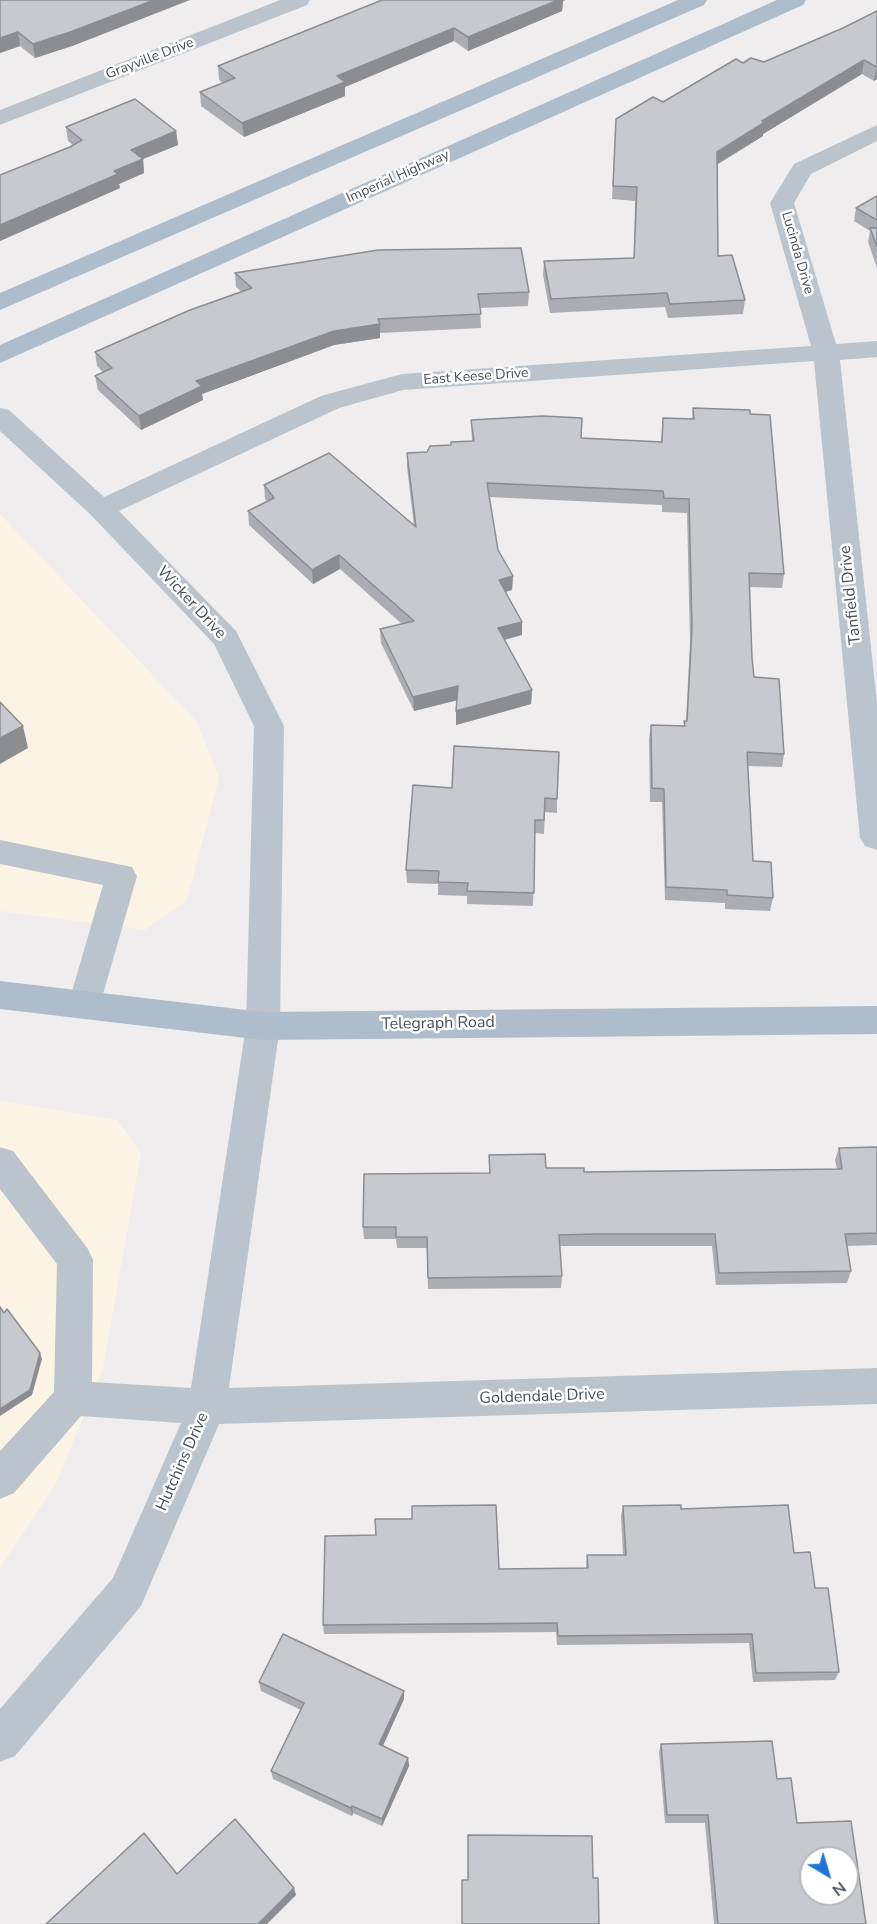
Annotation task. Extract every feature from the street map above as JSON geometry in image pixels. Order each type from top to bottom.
[{"type":"main road","points":[[0,302],[696,0]]},
{"type":"main road","name":"Imperial Highway","points":[[0,355],[795,0]]},
{"type":"main road","name":"Telegraph Road","points":[[0,995],[263,1026],[877,1020]]},
{"type":"street","name":"Grayville Drive","points":[[0,118],[299,0]]},
{"type":"street","name":"Lucinda Drive","points":[[826,352],[782,203],[802,169],[877,132]]},
{"type":"street","name":"East Keese Drive","points":[[101,509],[330,402],[402,382],[877,349]]},
{"type":"street","name":"Tanfield Drive","points":[[826,352],[876,838]]},
{"type":"street","name":"Wicker Drive","points":[[0,416],[101,509],[226,638],[269,726],[263,1026]]},
{"type":"street","points":[[0,852],[121,876],[85,1005]]},
{"type":"street","name":"Hutchins Drive","points":[[0,1741],[127,1592],[207,1407],[263,1026]]},
{"type":"street","points":[[0,1162],[75,1260],[73,1398],[0,1480]]},
{"type":"street","name":"Goldendale Drive","points":[[73,1398],[207,1407],[877,1386]]},
{"type":"shaded area","points":[[0,514],[197,722],[219,778],[187,900],[145,930],[0,911]]},
{"type":"shaded area","points":[[0,1101],[117,1120],[141,1153],[103,1368],[56,1484],[0,1568]]},
{"type":"building","points":[[0,0],[154,0],[33,44],[18,32],[0,38]]},
{"type":"building","points":[[382,0],[558,0],[468,37],[454,28],[337,76],[345,82],[242,123],[200,92],[235,78],[218,66]]},
{"type":"building","points":[[877,11],[877,67],[864,60],[762,121],[765,122],[717,152],[718,256],[732,255],[745,300],[670,304],[667,293],[551,299],[544,261],[634,258],[637,187],[613,186],[616,119],[653,97],[663,102],[736,59],[743,63],[751,58],[764,62]]},
{"type":"building","points":[[135,99],[176,131],[131,150],[143,159],[114,171],[118,174],[0,225],[0,175],[70,147],[82,140],[66,127]]},
{"type":"building","points":[[877,196],[877,220],[856,208]]},
{"type":"building","points":[[870,228],[877,228],[877,247]]},
{"type":"building","points":[[521,248],[529,292],[478,294],[481,314],[378,319],[380,324],[334,331],[196,381],[202,386],[139,416],[95,376],[112,368],[95,352],[190,310],[252,288],[235,273],[378,250]]},
{"type":"building","points":[[693,408],[750,410],[750,414],[770,415],[784,574],[749,573],[752,658],[754,677],[779,679],[784,754],[747,752],[753,861],[771,862],[773,898],[727,895],[727,890],[666,887],[664,789],[652,788],[651,725],[685,726],[684,721],[687,721],[692,628],[689,499],[664,498],[663,491],[487,483],[498,550],[513,576],[499,580],[522,622],[498,628],[532,690],[456,711],[458,686],[413,697],[380,629],[414,621],[339,555],[312,570],[248,511],[274,498],[264,485],[329,453],[416,527],[407,453],[427,452],[430,446],[451,445],[451,442],[474,441],[471,420],[542,416],[582,418],[581,438],[662,442],[663,418],[694,419]]},
{"type":"building","points":[[0,702],[23,726],[0,738]]},
{"type":"building","points":[[454,746],[559,752],[557,799],[545,798],[544,820],[535,820],[534,893],[467,891],[468,883],[438,882],[439,871],[406,870],[413,785],[452,788]]},
{"type":"building","points":[[877,1147],[877,1233],[845,1234],[851,1271],[719,1273],[715,1234],[595,1234],[559,1235],[562,1276],[428,1278],[427,1237],[396,1237],[396,1227],[363,1227],[364,1174],[490,1173],[489,1155],[545,1154],[546,1168],[584,1168],[584,1172],[842,1169],[839,1148]]},
{"type":"building","points":[[0,1307],[4,1313],[7,1309],[40,1353],[30,1390],[0,1409]]},
{"type":"building","points":[[496,1505],[499,1569],[588,1568],[587,1555],[626,1555],[623,1506],[681,1505],[681,1509],[788,1505],[794,1553],[810,1552],[815,1588],[828,1588],[839,1672],[756,1673],[752,1634],[558,1636],[557,1623],[323,1625],[325,1536],[376,1535],[375,1519],[412,1519],[412,1506]]},
{"type":"building","points":[[283,1634],[404,1691],[379,1744],[408,1758],[382,1819],[352,1806],[351,1808],[271,1771],[304,1703],[259,1682]]},
{"type":"building","points":[[772,1741],[777,1779],[791,1778],[797,1823],[851,1821],[855,1846],[799,1846],[799,1906],[859,1906],[859,1876],[866,1924],[718,1924],[708,1815],[667,1815],[661,1744]]},
{"type":"building","points":[[235,1819],[294,1888],[258,1924],[46,1924],[144,1833],[177,1874]]},
{"type":"building","points":[[468,1835],[592,1836],[593,1878],[598,1878],[599,1924],[462,1924],[462,1880],[468,1880]]}]
